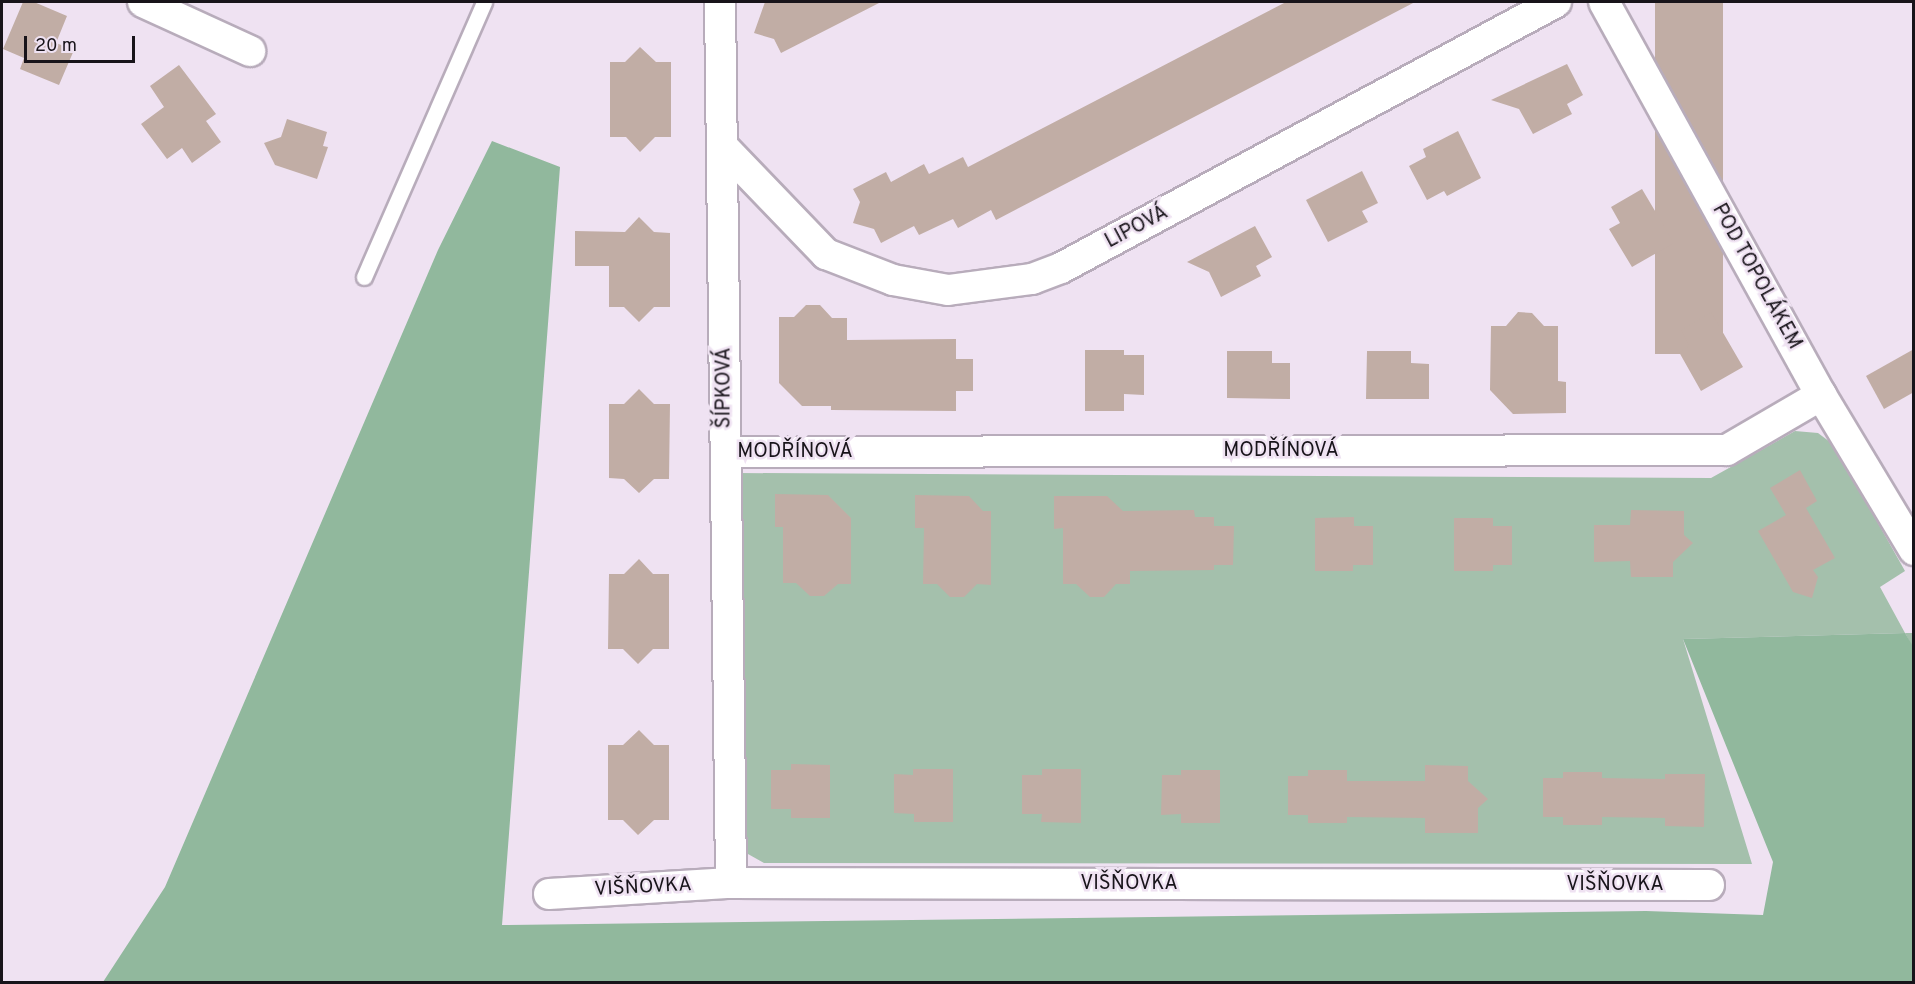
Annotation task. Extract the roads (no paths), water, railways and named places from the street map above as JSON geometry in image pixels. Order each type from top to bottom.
[{"type":"street","points":[[143,2],[250,51]]},
{"type":"street","name":"ŠÍPKOVÁ","points":[[720,2],[731,883]]},
{"type":"street","name":"LIPOVÁ","points":[[723,147],[826,254],[892,280],[948,290],[1032,279],[1061,268],[1556,2]]},
{"type":"street","name":"POD TOPOLÁKEM","points":[[1604,2],[1821,395],[1914,550]]},
{"type":"street","name":"MODŘÍNOVÁ","points":[[726,452],[1727,450],[1821,395]]},
{"type":"street","name":"VIŠŇOVKA","points":[[549,894],[731,883],[1709,885]]},
{"type":"lane","points":[[364,277],[484,2]]}]
